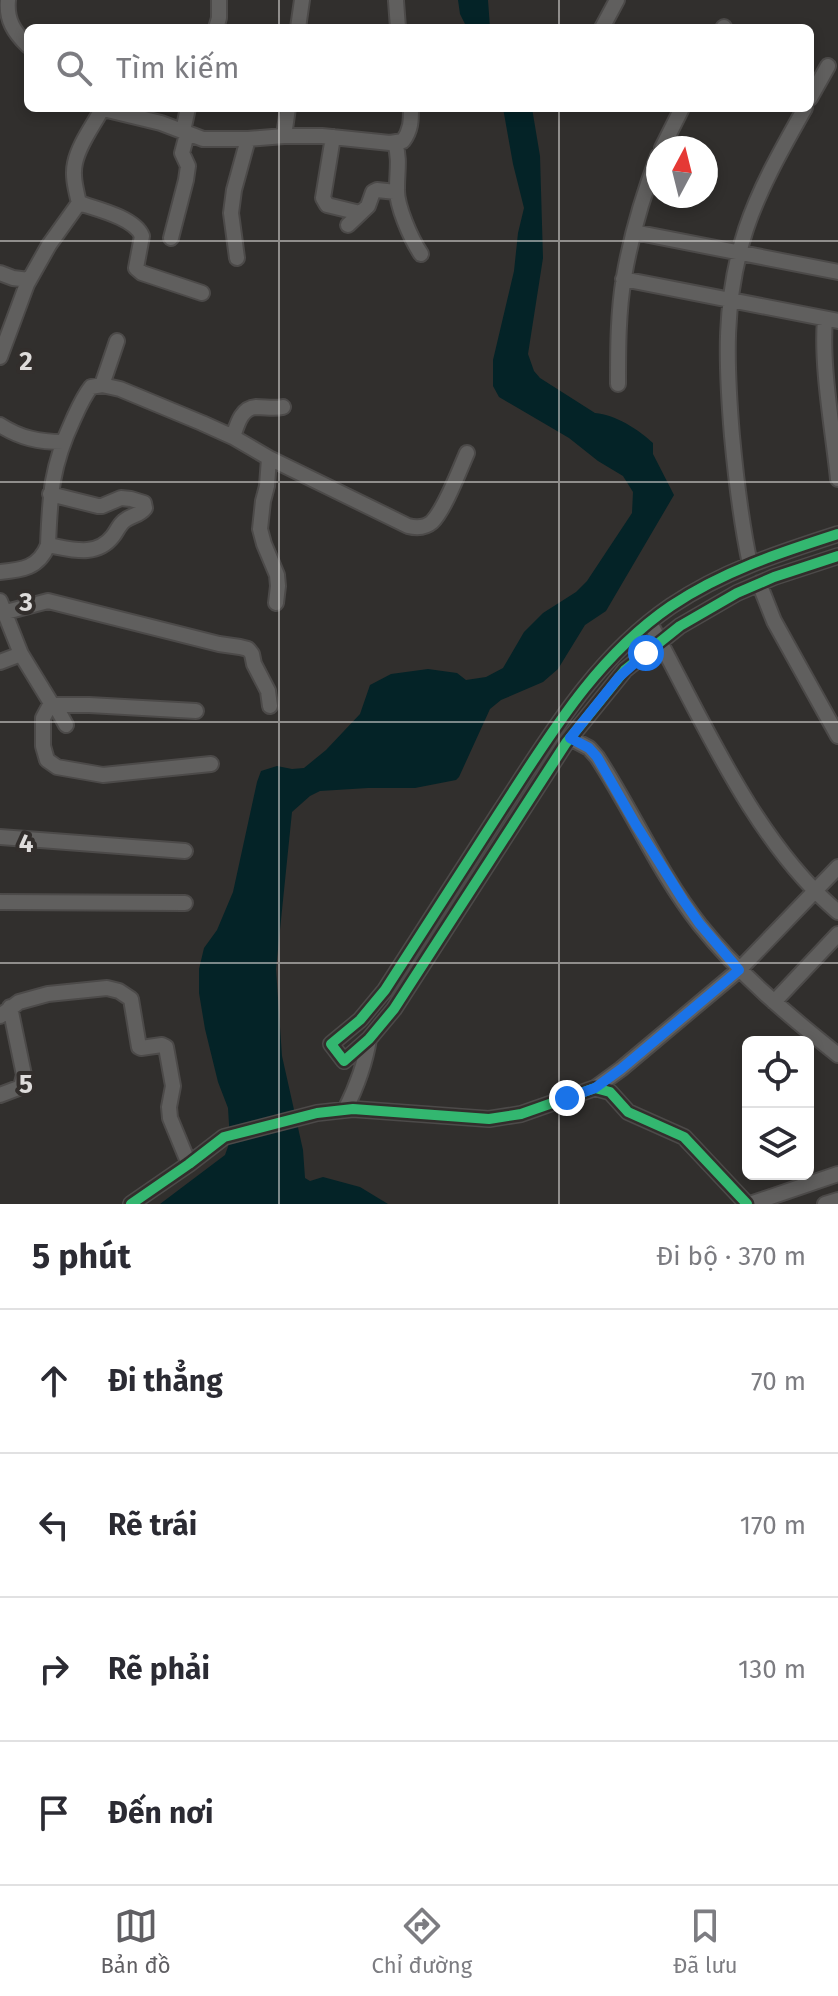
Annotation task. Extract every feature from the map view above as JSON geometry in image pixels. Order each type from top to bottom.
[{"type":"street","points":[[8,0],[10,24],[24,42]]},
{"type":"street","points":[[217,24],[219,0]]},
{"type":"street","points":[[299,24],[302,0]]},
{"type":"street","points":[[604,24],[617,0]]},
{"type":"street","points":[[396,1],[398,24]]},
{"type":"street","points":[[814,91],[828,66]]},
{"type":"street","points":[[0,357],[29,280],[79,203],[75,163],[105,112]]},
{"type":"street","points":[[119,112],[161,123],[203,139],[333,137],[395,143],[403,141],[411,129],[411,112]]},
{"type":"street","points":[[171,238],[188,166],[182,153],[188,112]]},
{"type":"street","points":[[284,136],[287,112]]},
{"type":"street","points":[[668,136],[680,112]]},
{"type":"street","points":[[750,564],[740,506],[727,370],[730,300],[752,212],[803,112]]},
{"type":"street","points":[[333,137],[323,198],[327,205],[360,213]]},
{"type":"street","points":[[237,258],[231,213],[248,139]]},
{"type":"street","points":[[395,143],[399,163],[396,192],[410,237],[421,254]]},
{"type":"street","points":[[348,225],[368,206],[373,192],[396,192]]},
{"type":"street","points":[[618,384],[623,279],[646,194]]},
{"type":"street","points":[[79,203],[131,222],[141,231],[136,268],[142,273],[202,293]]},
{"type":"street","points":[[634,232],[837,269]]},
{"type":"street","points":[[0,273],[29,280]]},
{"type":"street","points":[[623,279],[832,320],[824,333],[838,479]]},
{"type":"street","points":[[102,385],[117,341]]},
{"type":"street","points":[[0,572],[22,569],[42,558],[48,545],[50,494],[55,466],[63,442],[91,387],[102,385],[120,389],[233,437],[269,458],[408,526],[418,528],[431,523],[441,509],[467,453]]},
{"type":"street","points":[[233,437],[249,409],[283,407]]},
{"type":"street","points":[[0,425],[41,442],[63,442]]},
{"type":"street","points":[[269,458],[260,529],[277,575],[276,603]]},
{"type":"street","points":[[48,545],[93,551],[113,537],[121,522],[141,514],[145,508],[144,503],[131,499],[121,498],[98,506],[50,494]]},
{"type":"street","points":[[838,534],[750,564],[676,603],[610,657],[557,724],[385,990],[360,1020],[331,1044],[344,1061],[369,1039],[394,1009],[570,738],[619,677],[685,623],[759,583],[838,556]]},
{"type":"street","points":[[759,583],[774,621],[838,736]]},
{"type":"street","points":[[66,725],[21,654],[3,606],[48,601],[248,649],[268,691],[270,706]]},
{"type":"street","points":[[650,623],[762,824],[777,846],[838,912]]},
{"type":"street","points":[[0,662],[21,654]]},
{"type":"street","points":[[53,704],[196,711]]},
{"type":"street","points":[[53,704],[43,718],[41,730],[47,760],[57,767],[103,775],[211,764]]},
{"type":"street","points":[[570,738],[589,748],[597,757],[699,923],[739,970],[838,1055]]},
{"type":"street","points":[[0,837],[185,851]]},
{"type":"street","points":[[131,1204],[224,1137],[317,1113],[345,1110],[489,1119],[521,1114],[595,1088],[739,970],[838,867]]},
{"type":"street","points":[[0,902],[185,903]]},
{"type":"street","points":[[774,1002],[838,934]]},
{"type":"street","points":[[408,955],[424,963]]},
{"type":"street","points":[[0,1095],[21,1087],[24,1075],[5,1012],[19,1002],[48,994],[107,988],[119,991],[131,999],[139,1047],[166,1047],[173,1086],[170,1118],[189,1164]]},
{"type":"street","points":[[345,1110],[357,1086],[369,1039]]},
{"type":"street","points":[[595,1088],[610,1092],[628,1112],[684,1137],[748,1204],[838,1174]]},
{"type":"street","points":[[825,1204],[838,1200]]},
{"type":"water","points":[[458,0],[488,0],[490,24],[465,24]]},
{"type":"water","points":[[504,112],[533,112],[540,156],[543,258],[528,354],[534,371],[595,413],[626,424],[653,443],[653,454],[674,495],[606,611],[585,625],[558,669],[543,682],[501,700],[490,709],[456,780],[415,788],[320,791],[292,812],[276,969],[282,1056],[303,1150],[305,1178],[310,1181],[323,1177],[360,1187],[388,1204],[160,1204],[225,1155],[230,1141],[228,1108],[205,1029],[199,969],[204,948],[217,930],[233,892],[261,771],[277,766],[304,768],[360,714],[370,685],[391,674],[428,669],[457,673],[466,680],[486,677],[503,668],[524,632],[543,613],[576,592],[587,581],[632,513],[633,492],[623,476],[569,438],[499,397],[493,386],[493,360],[514,271],[524,208]]},
{"type":"cycle path","points":[[838,534],[773,556],[711,583],[671,606],[619,649],[556,726],[385,990],[360,1020],[331,1044],[344,1061],[369,1039],[394,1009],[566,743],[625,670],[680,626],[737,593],[838,556]]},
{"type":"cycle path","points":[[131,1204],[224,1137],[317,1113],[353,1109],[489,1119],[521,1114],[595,1088],[610,1092],[628,1112],[684,1137],[747,1204]]},
{"type":"route","points":[[567,1098],[595,1088],[621,1069],[739,970],[683,900],[597,757],[589,748],[570,738],[619,677],[646,653]]}]
